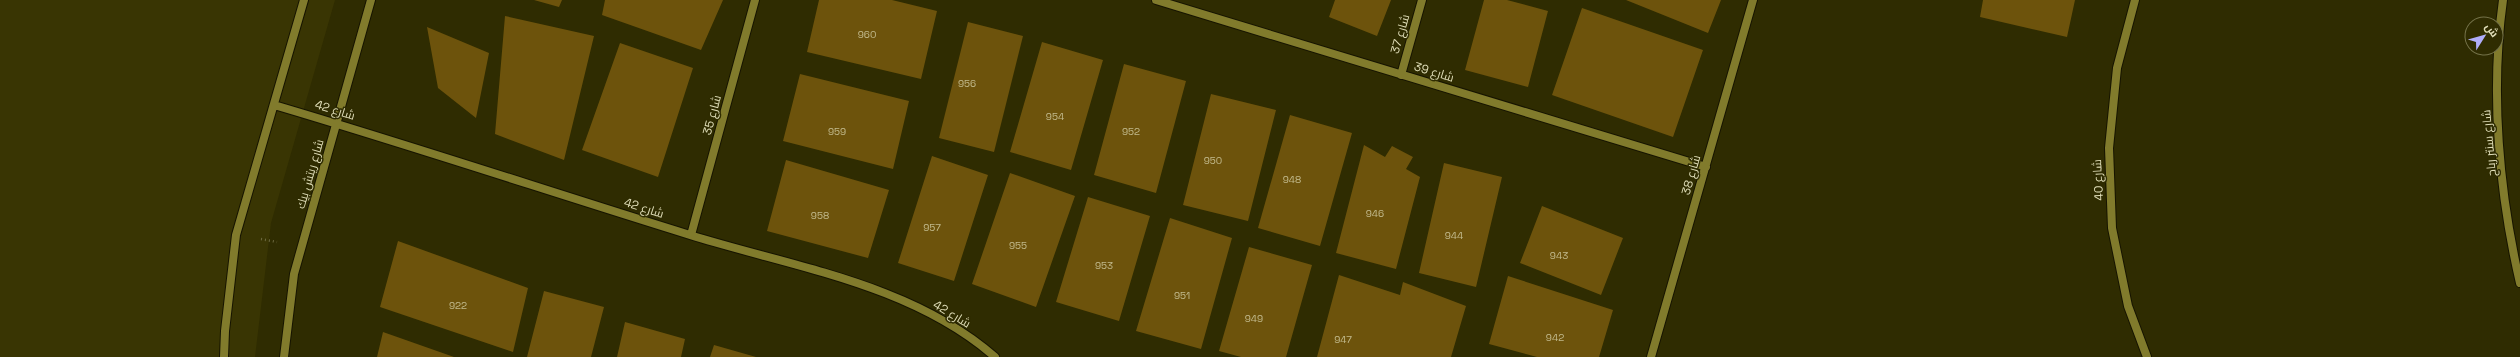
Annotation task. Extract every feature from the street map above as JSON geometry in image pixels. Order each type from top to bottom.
[{"type":"street","points":[[224,357],[225,331],[236,235],[304,0]]},
{"type":"street","name":"شارع ريتش بيك","points":[[284,357],[294,274],[371,0]]},
{"type":"street","name":"شارع 35","points":[[691,235],[755,0]]},
{"type":"street","name":"شارع 39","points":[[1156,0],[1706,167]]},
{"type":"street","name":"شارع 37","points":[[1402,75],[1422,0]]},
{"type":"street","name":"شارع 38","points":[[1651,357],[1753,0]]},
{"type":"street","name":"شارع 40","points":[[2135,0],[2117,68],[2109,148],[2112,228],[2128,306],[2148,357]]},
{"type":"street","name":"شارع سنتر رباح","points":[[2503,0],[2497,109],[2511,246],[2520,283]]},
{"type":"street","name":"شارع 42","points":[[274,104],[691,235],[876,289],[934,315],[995,357]]},
{"type":"path","points":[[236,235],[302,246]]},
{"type":"shaded area","points":[[0,0],[335,0],[271,223],[255,357],[0,357]]},
{"type":"building","points":[[534,0],[562,0],[559,7]]},
{"type":"building","points":[[605,0],[723,0],[701,50],[602,15]]},
{"type":"building","points":[[819,0],[892,0],[937,11],[921,79],[807,52]]},
{"type":"building","points":[[1335,0],[1391,0],[1377,36],[1329,17]]},
{"type":"building","points":[[1484,0],[1507,0],[1548,11],[1528,87],[1465,70]]},
{"type":"building","points":[[1626,0],[1721,0],[1708,33]]},
{"type":"building","points":[[1983,0],[2075,0],[2067,37],[1980,17]]},
{"type":"building","points":[[1582,8],[1703,50],[1673,137],[1552,95]]},
{"type":"building","points":[[505,16],[594,36],[564,160],[495,134]]},
{"type":"building","points":[[968,22],[1023,36],[994,152],[939,138]]},
{"type":"building","points":[[427,27],[489,53],[476,118],[438,88]]},
{"type":"building","points":[[1042,42],[1103,60],[1071,170],[1010,152]]},
{"type":"building","points":[[620,43],[693,68],[658,177],[582,150]]},
{"type":"building","points":[[1124,64],[1186,81],[1156,193],[1094,175]]},
{"type":"building","points":[[800,74],[909,101],[893,169],[783,141]]},
{"type":"building","points":[[1211,94],[1276,110],[1248,221],[1183,205]]},
{"type":"building","points":[[1290,115],[1352,133],[1320,246],[1258,228]]},
{"type":"building","points":[[1364,145],[1385,157],[1392,146],[1413,157],[1406,169],[1420,177],[1396,269],[1336,253]]},
{"type":"building","points":[[932,156],[988,175],[954,281],[898,263]]},
{"type":"building","points":[[786,160],[889,190],[868,258],[767,231]]},
{"type":"building","points":[[1444,163],[1502,177],[1476,287],[1419,273]]},
{"type":"building","points":[[1010,173],[1075,196],[1036,307],[972,284]]},
{"type":"building","points":[[1088,197],[1150,216],[1119,321],[1056,302]]},
{"type":"building","points":[[1542,206],[1623,238],[1601,295],[1520,263]]},
{"type":"building","points":[[1170,218],[1232,238],[1201,349],[1136,331]]},
{"type":"building","points":[[398,241],[528,288],[513,352],[380,307]]},
{"type":"building","points":[[1249,247],[1312,265],[1286,357],[1241,357],[1219,351]]},
{"type":"building","points":[[1339,275],[1400,295],[1403,282],[1466,306],[1451,357],[1317,357]]},
{"type":"building","points":[[1508,276],[1613,310],[1599,357],[1537,357],[1489,344]]},
{"type":"building","points":[[544,291],[604,307],[591,357],[527,357]]},
{"type":"building","points":[[625,322],[685,339],[681,357],[617,357]]},
{"type":"building","points":[[383,332],[454,357],[377,357]]},
{"type":"building","points":[[714,345],[756,357],[710,357]]}]
